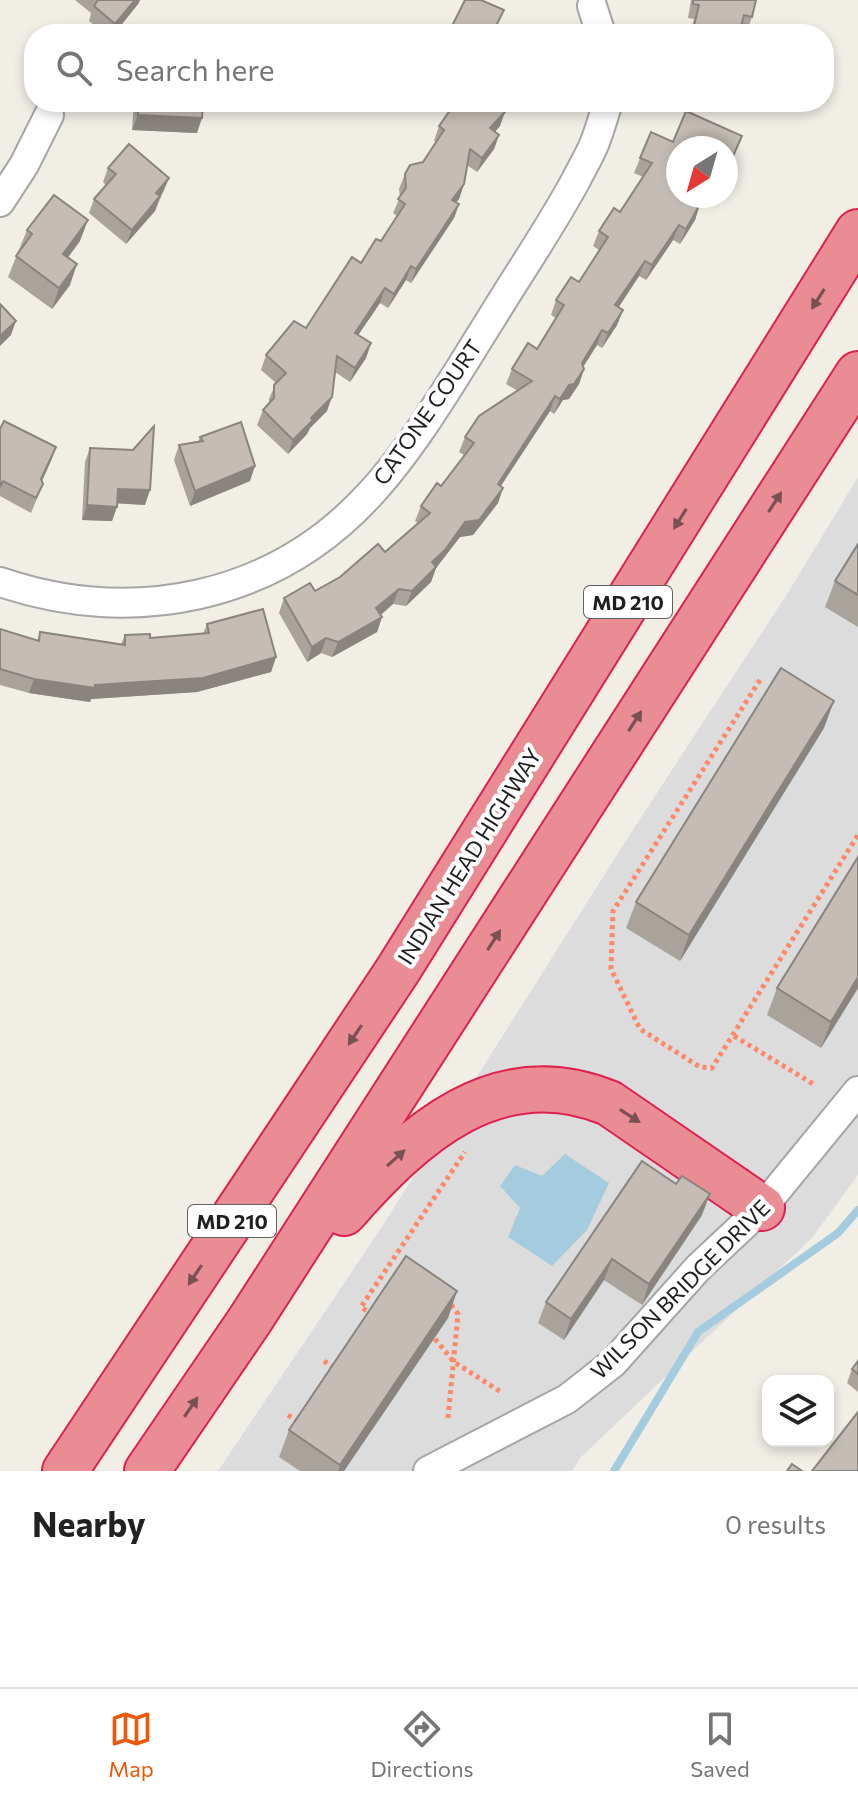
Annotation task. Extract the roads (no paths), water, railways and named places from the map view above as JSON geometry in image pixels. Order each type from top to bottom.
[{"type":"highway","name":"INDIAN HEAD HIGHWAY","points":[[65,1471],[398,970],[858,232]]},
{"type":"highway","name":"MD 210","points":[[147,1471],[250,1320],[858,374]]},
{"type":"highway","points":[[250,1320],[384,1169],[411,1145],[451,1117],[502,1093],[566,1089],[584,1092],[609,1103],[762,1208]]},
{"type":"street","points":[[592,6],[598,24]]},
{"type":"street","name":"CATONE COURT","points":[[0,582],[58,597],[127,605],[187,598],[247,579],[311,547],[331,532],[392,468],[461,365],[562,206],[595,145],[605,112]]},
{"type":"street","points":[[0,202],[24,165],[49,115]]},
{"type":"street","name":"WILSON BRIDGE DRIVE","points":[[428,1471],[567,1399],[613,1363],[698,1268],[762,1208],[858,1091]]},
{"type":"water","points":[[565,1154],[609,1183],[587,1230],[552,1266],[508,1237],[520,1208],[500,1186],[515,1165],[542,1176]]},
{"type":"waterway","points":[[614,1471],[698,1332],[838,1233],[858,1210]]}]
